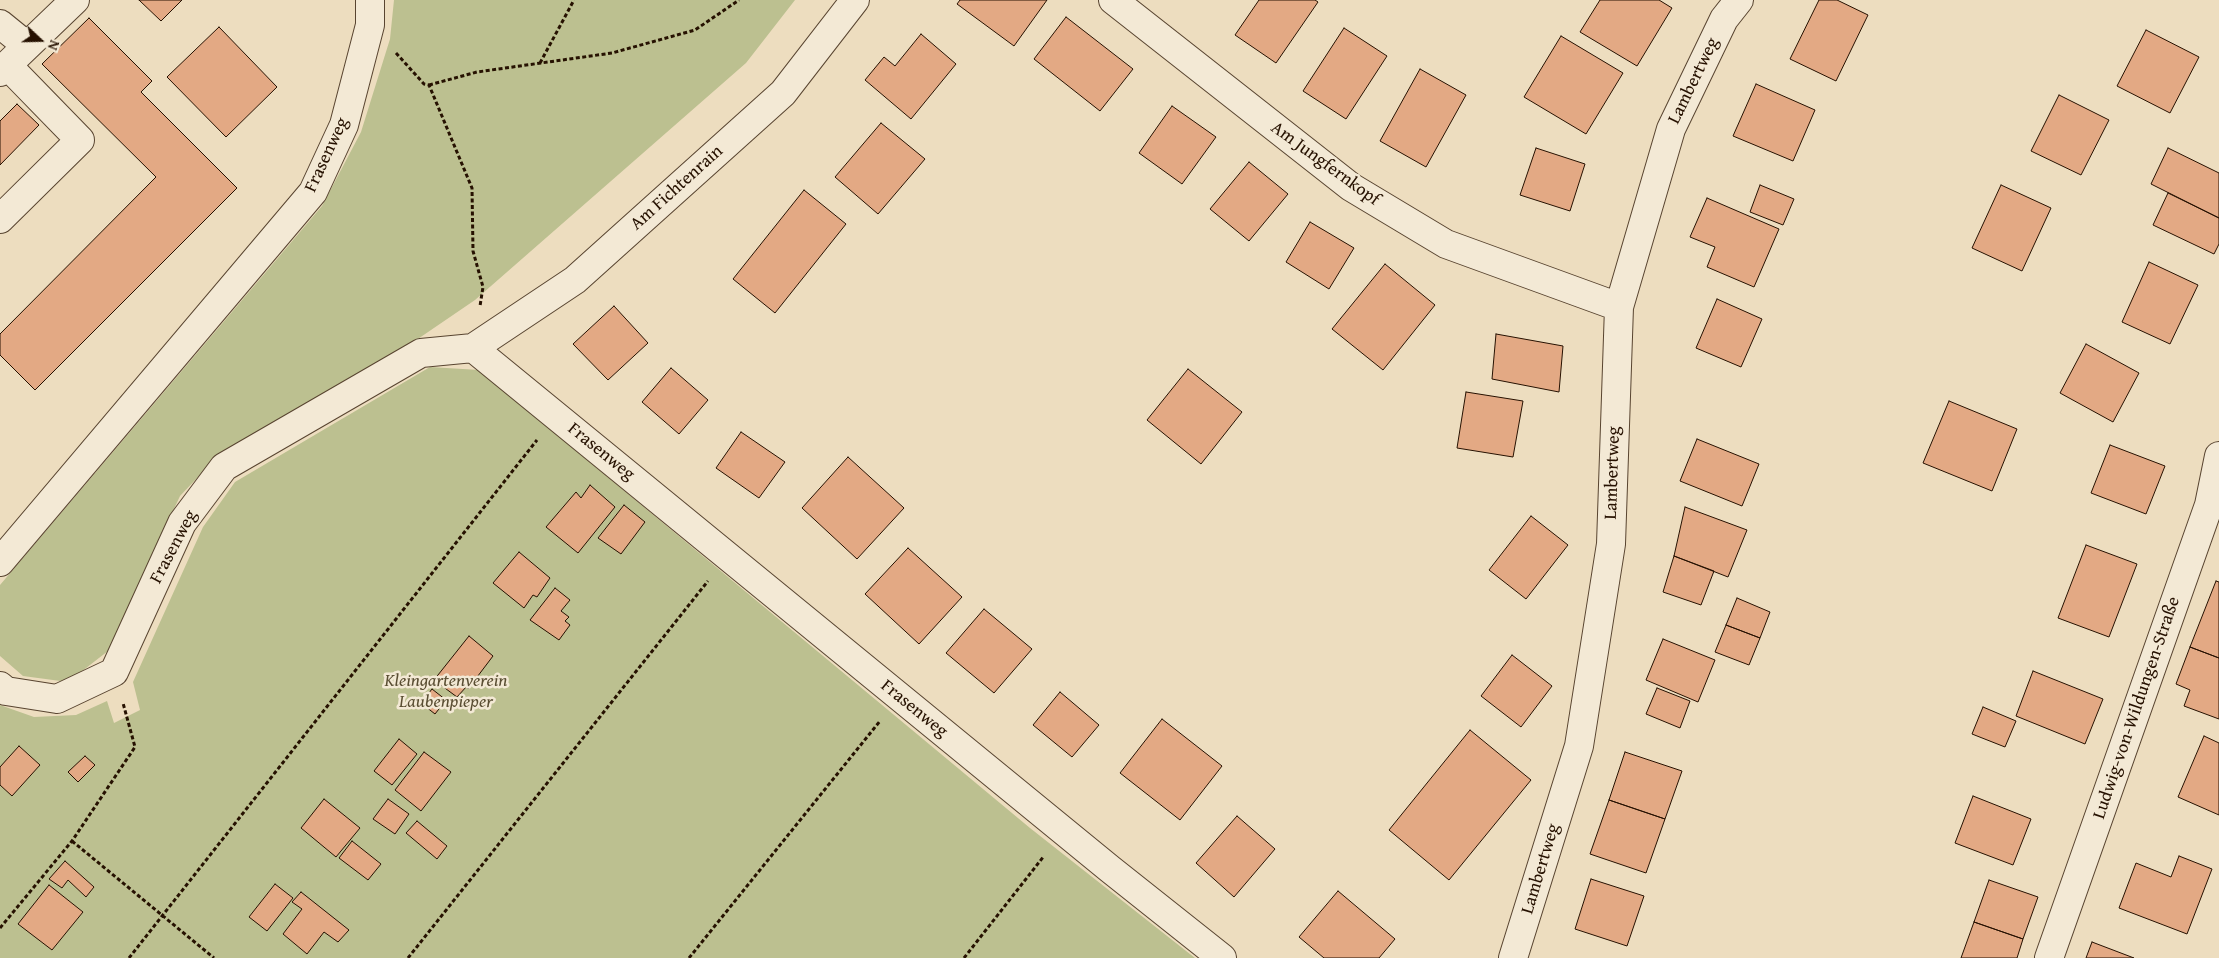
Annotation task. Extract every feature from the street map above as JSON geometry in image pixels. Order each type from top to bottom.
[{"type":"street","points":[[0,219],[80,140],[4,68],[74,0]]},
{"type":"street","name":"Am Fichtenrain","points":[[473,348],[575,280],[783,93],[855,0]]},
{"type":"street","name":"Am Jungfernkopf","points":[[1113,0],[1351,187],[1446,244],[1619,307]]},
{"type":"street","name":"Lambertweg","points":[[1512,958],[1580,746],[1611,544],[1619,307],[1670,129],[1724,19],[1739,0]]},
{"type":"street","name":"Frasenweg","points":[[0,562],[313,192],[344,125],[370,13]]},
{"type":"street","points":[[0,24],[26,46]]},
{"type":"street","name":"Frasenweg","points":[[114,672],[182,523],[224,467],[421,353],[473,348],[1063,831],[1222,958]]},
{"type":"street","name":"Ludwig-von-Wildungen-Straße","points":[[2049,958],[2209,505],[2219,456]]},
{"type":"street","points":[[0,686],[6,691],[57,699],[114,672]]},
{"type":"path","points":[[540,63],[574,0]]},
{"type":"path","points":[[370,13],[424,84],[429,85],[477,72],[612,52],[695,30],[738,0]]},
{"type":"path","points":[[429,85],[472,188],[473,251],[483,287],[473,348]]},
{"type":"path","points":[[129,958],[542,434],[558,418]]},
{"type":"path","points":[[408,958],[727,556]]},
{"type":"path","points":[[0,928],[72,841],[135,747],[114,672]]},
{"type":"path","points":[[689,958],[899,697]]},
{"type":"path","points":[[964,958],[1063,831]]},
{"type":"path","points":[[72,841],[214,958]]},
{"type":"green space","points":[[394,0],[795,0],[746,63],[475,300],[409,345],[216,458],[180,496],[108,651],[68,682],[23,676],[0,656],[0,585],[322,206],[361,132],[390,39]]},
{"type":"green space","name":"Kleingartenverein Laubenpieper","points":[[430,367],[479,370],[1030,828],[1195,958],[0,958],[0,705],[34,717],[76,715],[107,701],[114,723],[140,710],[133,682],[203,527],[235,482]]},
{"type":"building","points":[[139,0],[182,0],[161,21]]},
{"type":"building","points":[[960,0],[1047,0],[1014,46],[957,4]]},
{"type":"building","points":[[1259,0],[1315,0],[1318,2],[1276,63],[1235,35]]},
{"type":"building","points":[[1600,0],[1659,0],[1672,8],[1637,66],[1580,32]]},
{"type":"building","points":[[1819,0],[1837,0],[1868,15],[1836,81],[1790,59]]},
{"type":"building","points":[[1066,17],[1133,69],[1100,111],[1034,59]]},
{"type":"building","points":[[89,18],[152,81],[141,92],[237,188],[35,390],[0,355],[0,334],[156,177],[42,64]]},
{"type":"building","points":[[219,27],[277,87],[226,137],[167,77]]},
{"type":"building","points":[[1344,28],[1387,56],[1346,119],[1303,91]]},
{"type":"building","points":[[2146,30],[2199,57],[2170,113],[2117,86]]},
{"type":"building","points":[[921,34],[956,64],[911,119],[865,80],[884,57],[895,66]]},
{"type":"building","points":[[1561,36],[1623,73],[1586,134],[1524,97]]},
{"type":"building","points":[[1420,69],[1466,95],[1426,167],[1380,141]]},
{"type":"building","points":[[1756,84],[1815,110],[1793,161],[1733,136]]},
{"type":"building","points":[[2059,95],[2109,120],[2081,175],[2031,151]]},
{"type":"building","points":[[17,104],[39,125],[0,165],[0,121]]},
{"type":"building","points":[[1172,106],[1216,137],[1182,184],[1139,153]]},
{"type":"building","points":[[881,123],[925,159],[878,214],[835,177]]},
{"type":"building","points":[[1536,148],[1585,164],[1570,211],[1520,195]]},
{"type":"building","points":[[2168,148],[2219,173],[2219,218],[2151,184]]},
{"type":"building","points":[[1249,162],[1288,194],[1249,241],[1210,209]]},
{"type":"building","points":[[1760,185],[1794,199],[1783,225],[1750,212]]},
{"type":"building","points":[[2001,185],[2051,208],[2022,271],[1972,248]]},
{"type":"building","points":[[804,190],[846,224],[775,313],[733,279]]},
{"type":"building","points":[[2168,193],[2219,218],[2219,244],[2214,254],[2153,225]]},
{"type":"building","points":[[1707,198],[1779,229],[1754,287],[1707,267],[1715,247],[1690,237]]},
{"type":"building","points":[[1310,222],[1354,248],[1329,289],[1286,262]]},
{"type":"building","points":[[2149,262],[2198,285],[2170,344],[2122,322]]},
{"type":"building","points":[[1385,264],[1435,305],[1383,370],[1332,329]]},
{"type":"building","points":[[1717,299],[1762,319],[1741,367],[1696,348]]},
{"type":"building","points":[[614,306],[648,343],[608,380],[573,344]]},
{"type":"building","points":[[1496,334],[1563,346],[1559,392],[1492,379]]},
{"type":"building","points":[[2086,344],[2139,373],[2113,422],[2060,393]]},
{"type":"building","points":[[671,368],[708,400],[679,434],[642,402]]},
{"type":"building","points":[[1188,369],[1242,412],[1201,464],[1147,420]]},
{"type":"building","points":[[1466,392],[1523,401],[1513,457],[1457,448]]},
{"type":"building","points":[[1949,401],[2017,429],[1992,491],[1923,463]]},
{"type":"building","points":[[741,432],[785,462],[759,498],[716,468]]},
{"type":"building","points":[[1697,439],[1759,464],[1742,506],[1680,481]]},
{"type":"building","points":[[2110,445],[2165,466],[2146,514],[2091,493]]},
{"type":"building","points":[[848,457],[904,508],[857,559],[802,508]]},
{"type":"building","points":[[590,485],[615,507],[578,553],[546,527],[576,492],[581,498]]},
{"type":"building","points":[[624,505],[645,522],[621,554],[598,538]]},
{"type":"building","points":[[1685,507],[1747,530],[1728,577],[1674,556]]},
{"type":"building","points":[[1531,516],[1568,545],[1526,599],[1489,570]]},
{"type":"building","points":[[2086,545],[2137,564],[2109,637],[2058,618]]},
{"type":"building","points":[[908,548],[962,597],[919,644],[865,594]]},
{"type":"building","points":[[519,552],[550,578],[537,597],[533,595],[524,608],[493,583]]},
{"type":"building","points":[[1674,556],[1714,571],[1701,605],[1663,592]]},
{"type":"building","points":[[2216,581],[2219,582],[2219,658],[2190,647]]},
{"type":"building","points":[[555,588],[570,600],[561,611],[569,617],[565,621],[570,625],[559,640],[530,620]]},
{"type":"building","points":[[1737,598],[1770,612],[1760,638],[1726,625]]},
{"type":"building","points":[[984,609],[1032,649],[994,693],[946,653]]},
{"type":"building","points":[[1726,625],[1760,638],[1749,665],[1715,652]]},
{"type":"building","points":[[469,636],[493,656],[468,689],[467,686],[457,697],[434,680]]},
{"type":"building","points":[[1663,639],[1715,660],[1698,702],[1646,680]]},
{"type":"building","points":[[2190,647],[2219,658],[2219,719],[2184,706],[2190,690],[2176,684]]},
{"type":"building","points":[[1512,655],[1552,686],[1521,727],[1481,696]]},
{"type":"building","points":[[2033,671],[2103,699],[2085,744],[2016,716]]},
{"type":"building","points":[[1657,688],[1690,701],[1680,728],[1646,714]]},
{"type":"building","points":[[432,689],[446,700],[435,714],[421,703]]},
{"type":"building","points":[[1060,692],[1099,725],[1072,757],[1033,725]]},
{"type":"building","points":[[1983,707],[2016,721],[2005,747],[1972,734]]},
{"type":"building","points":[[1162,719],[1222,766],[1180,820],[1120,773]]},
{"type":"building","points":[[1470,730],[1531,780],[1449,880],[1389,830]]},
{"type":"building","points":[[2204,736],[2219,743],[2219,815],[2178,797]]},
{"type":"building","points":[[399,739],[417,754],[392,785],[374,771]]},
{"type":"building","points":[[19,746],[40,765],[12,796],[0,785],[0,767]]},
{"type":"building","points":[[424,752],[451,772],[421,811],[395,790]]},
{"type":"building","points":[[1625,752],[1682,771],[1665,819],[1609,800]]},
{"type":"building","points":[[85,756],[95,765],[78,782],[68,772]]},
{"type":"building","points":[[1973,796],[2031,819],[2013,865],[1955,843]]},
{"type":"building","points":[[324,799],[360,828],[336,857],[301,828]]},
{"type":"building","points":[[388,799],[409,814],[395,834],[373,819]]},
{"type":"building","points":[[1609,800],[1665,819],[1646,873],[1590,854]]},
{"type":"building","points":[[1237,816],[1275,849],[1234,897],[1196,863]]},
{"type":"building","points":[[417,821],[447,846],[437,859],[406,833]]},
{"type":"building","points":[[352,841],[381,864],[368,880],[339,858]]},
{"type":"building","points":[[2179,856],[2212,869],[2187,934],[2119,908],[2136,863],[2171,877]]},
{"type":"building","points":[[65,861],[94,887],[86,897],[68,880],[62,888],[49,879]]},
{"type":"building","points":[[1591,879],[1644,896],[1627,946],[1575,929]]},
{"type":"building","points":[[1989,880],[2038,897],[2023,939],[1974,922]]},
{"type":"building","points":[[275,884],[293,898],[267,931],[249,917]]},
{"type":"building","points":[[49,885],[83,912],[52,950],[18,924]]},
{"type":"building","points":[[1338,891],[1395,939],[1379,958],[1324,958],[1299,937]]},
{"type":"building","points":[[301,892],[349,930],[338,942],[324,932],[307,954],[283,934],[302,909],[292,902]]},
{"type":"building","points":[[1974,922],[2023,939],[2017,958],[1961,958]]},
{"type":"building","points":[[2092,942],[2134,958],[2086,958]]}]
